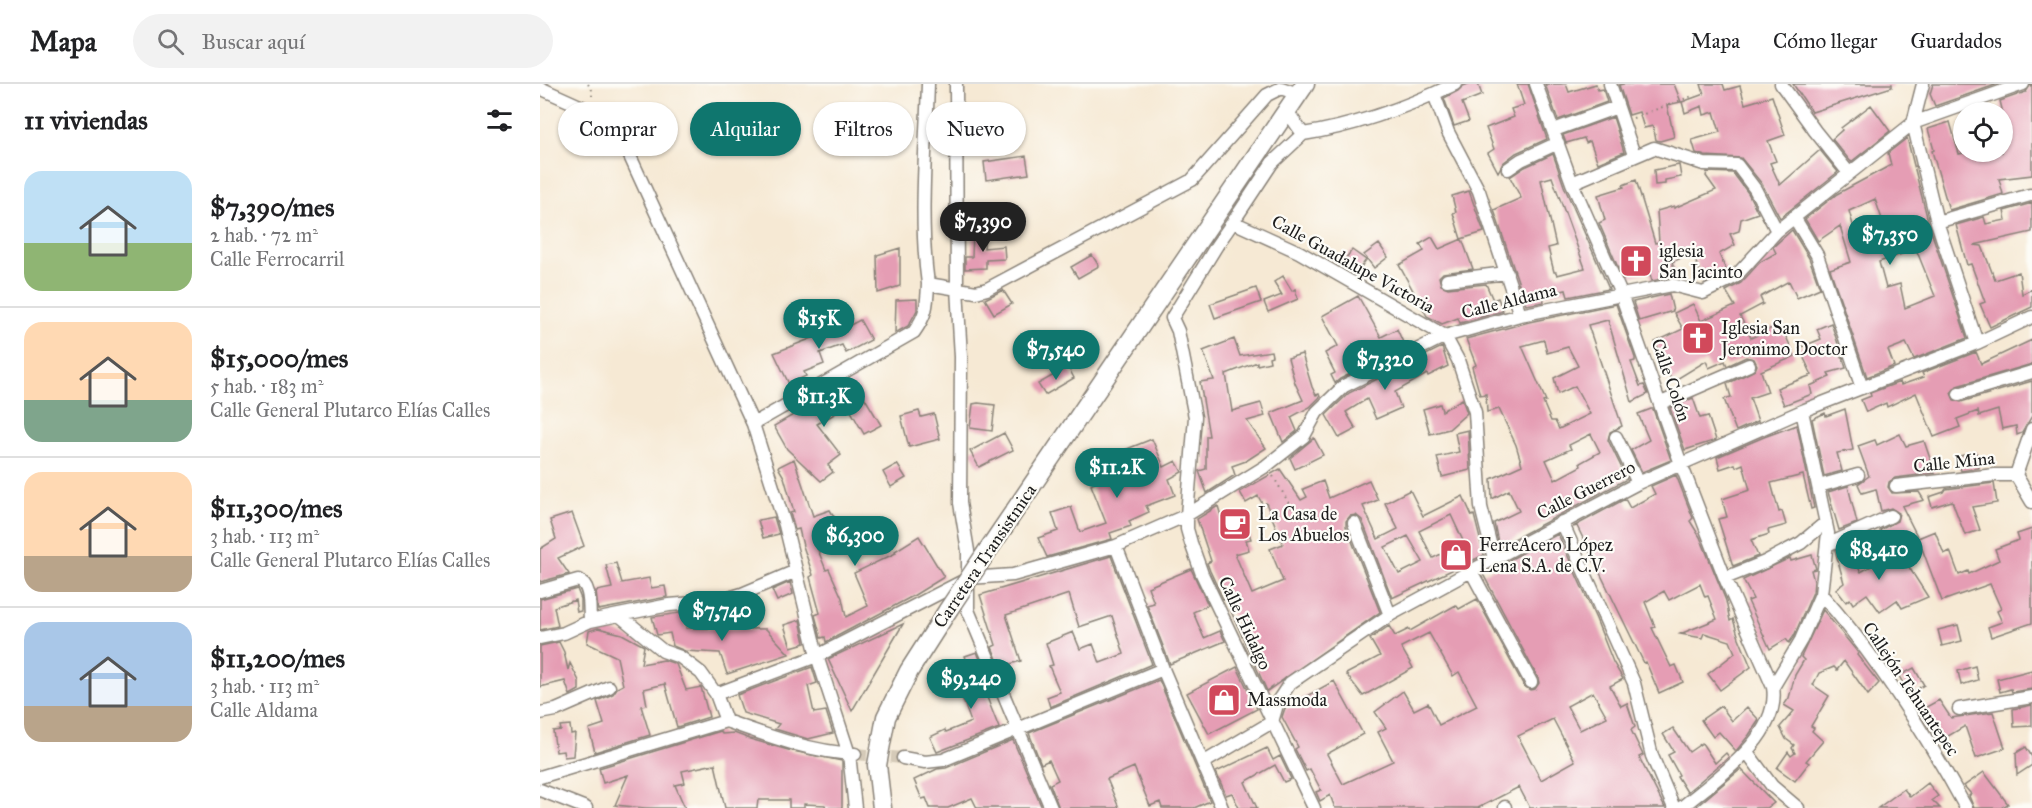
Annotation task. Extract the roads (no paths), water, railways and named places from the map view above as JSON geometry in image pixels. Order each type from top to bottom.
[{"type":"main road","name":"Carretera Transistmica","points":[[882,808],[877,765],[886,717],[909,671],[986,553],[1302,89]]},
{"type":"street","points":[[753,424],[914,332],[923,320],[927,309],[928,284],[923,238],[928,84]]},
{"type":"street","points":[[956,84],[957,288],[962,357],[960,502],[968,551],[969,578],[966,597],[968,610],[1051,808]]},
{"type":"street","points":[[1233,222],[1272,163],[1303,134],[1351,125],[1455,84]]},
{"type":"street","name":"Calle Colón","points":[[1536,84],[1572,183],[1621,294],[1681,464],[1725,578],[1773,687]]},
{"type":"street","points":[[1610,84],[1634,155]]},
{"type":"street","points":[[1781,84],[1849,173]]},
{"type":"street","points":[[1923,84],[1912,123],[1937,222],[1977,342]]},
{"type":"street","name":"Calle Aldama","points":[[969,578],[1013,575],[1116,546],[1187,515],[1266,466],[1304,436],[1317,412],[1344,386],[1445,336],[1520,315],[1672,285],[1703,293],[1735,277],[1777,231],[1912,123],[2023,84]]},
{"type":"street","points":[[540,88],[591,111],[608,126],[629,154],[753,424],[786,525],[818,656],[852,754],[855,808]]},
{"type":"street","points":[[928,284],[976,292],[987,289],[1192,180],[1267,95],[1281,88],[1302,89]]},
{"type":"street","points":[[1434,94],[1448,132],[1479,191],[1520,315]]},
{"type":"street","points":[[1554,130],[1617,107]]},
{"type":"street","points":[[1287,111],[1303,134]]},
{"type":"street","points":[[1508,169],[1521,160],[1558,143]]},
{"type":"street","points":[[1572,183],[1654,148],[1704,164],[1737,165],[1755,189],[1777,231]]},
{"type":"street","points":[[1937,222],[2030,195]]},
{"type":"street","points":[[1794,217],[1818,255],[1862,388]]},
{"type":"street","name":"Calle Guadalupe Victoria","points":[[1233,222],[1299,252],[1445,336],[1458,360],[1475,412],[1481,507],[1494,559]]},
{"type":"street","name":"Calle Hidalgo","points":[[1233,222],[1174,311],[1172,318],[1178,332],[1195,417],[1187,529],[1202,574],[1314,808]]},
{"type":"street","points":[[1447,279],[1507,273]]},
{"type":"street","name":"Calle Guerrero","points":[[1272,722],[1278,701],[1290,683],[1390,615],[1562,522],[1638,483],[1802,411],[1977,342],[2032,317]]},
{"type":"street","points":[[1661,403],[1749,364]]},
{"type":"street","points":[[1959,394],[2032,372]]},
{"type":"street","points":[[1681,808],[1747,752],[1767,724],[1774,697],[1773,687],[1801,640],[1821,594],[1828,533],[1802,411]]},
{"type":"street","points":[[2032,429],[2016,475],[2032,502]]},
{"type":"street","points":[[1616,437],[1638,483]]},
{"type":"street","points":[[1819,486],[1858,475]]},
{"type":"street","name":"Calle Mina","points":[[1896,486],[1995,475],[2016,475]]},
{"type":"street","points":[[1827,545],[1891,516]]},
{"type":"street","points":[[1354,522],[1390,615]]},
{"type":"street","points":[[1562,522],[1634,682],[1652,756],[1674,808]]},
{"type":"street","points":[[1725,578],[1765,562],[1801,543],[1826,522]]},
{"type":"street","points":[[1116,546],[1163,669],[1203,763],[1217,806]]},
{"type":"street","points":[[540,638],[564,633],[590,621],[619,615],[669,605],[719,601],[742,594],[796,571]]},
{"type":"street","points":[[1471,571],[1531,682]]},
{"type":"street","points":[[716,694],[818,656],[969,578]]},
{"type":"street","points":[[540,591],[578,580],[582,581],[586,586],[590,621]]},
{"type":"street","name":"Callejón Tehuantepec","points":[[1821,594],[1839,614],[1890,686],[1966,808]]},
{"type":"street","points":[[619,615],[663,651],[690,663],[701,673],[716,694],[726,721]]},
{"type":"street","points":[[903,758],[925,762],[943,760],[1163,669]]},
{"type":"street","points":[[540,712],[556,710],[609,687]]},
{"type":"street","points":[[1959,709],[2032,697]]},
{"type":"street","points":[[540,777],[726,721],[804,747],[852,754]]},
{"type":"street","points":[[1203,763],[1272,722]]},
{"type":"street","points":[[1747,752],[1772,786],[1797,808]]},
{"type":"street","points":[[540,790],[586,808]]},
{"type":"tunnel","points":[[855,754],[903,758]]},
{"type":"place","name":"iglesia San Jacinto","points":[[1636,261]]},
{"type":"place","name":"Iglesia San Jeronimo Doctor","points":[[1698,338]]},
{"type":"place","name":"La Casa de Los Abuelos","points":[[1235,524]]},
{"type":"place","name":"FerreAcero López Lena S.A. de C.V.","points":[[1456,555]]},
{"type":"place","name":"Massmoda","points":[[1224,700]]}]
